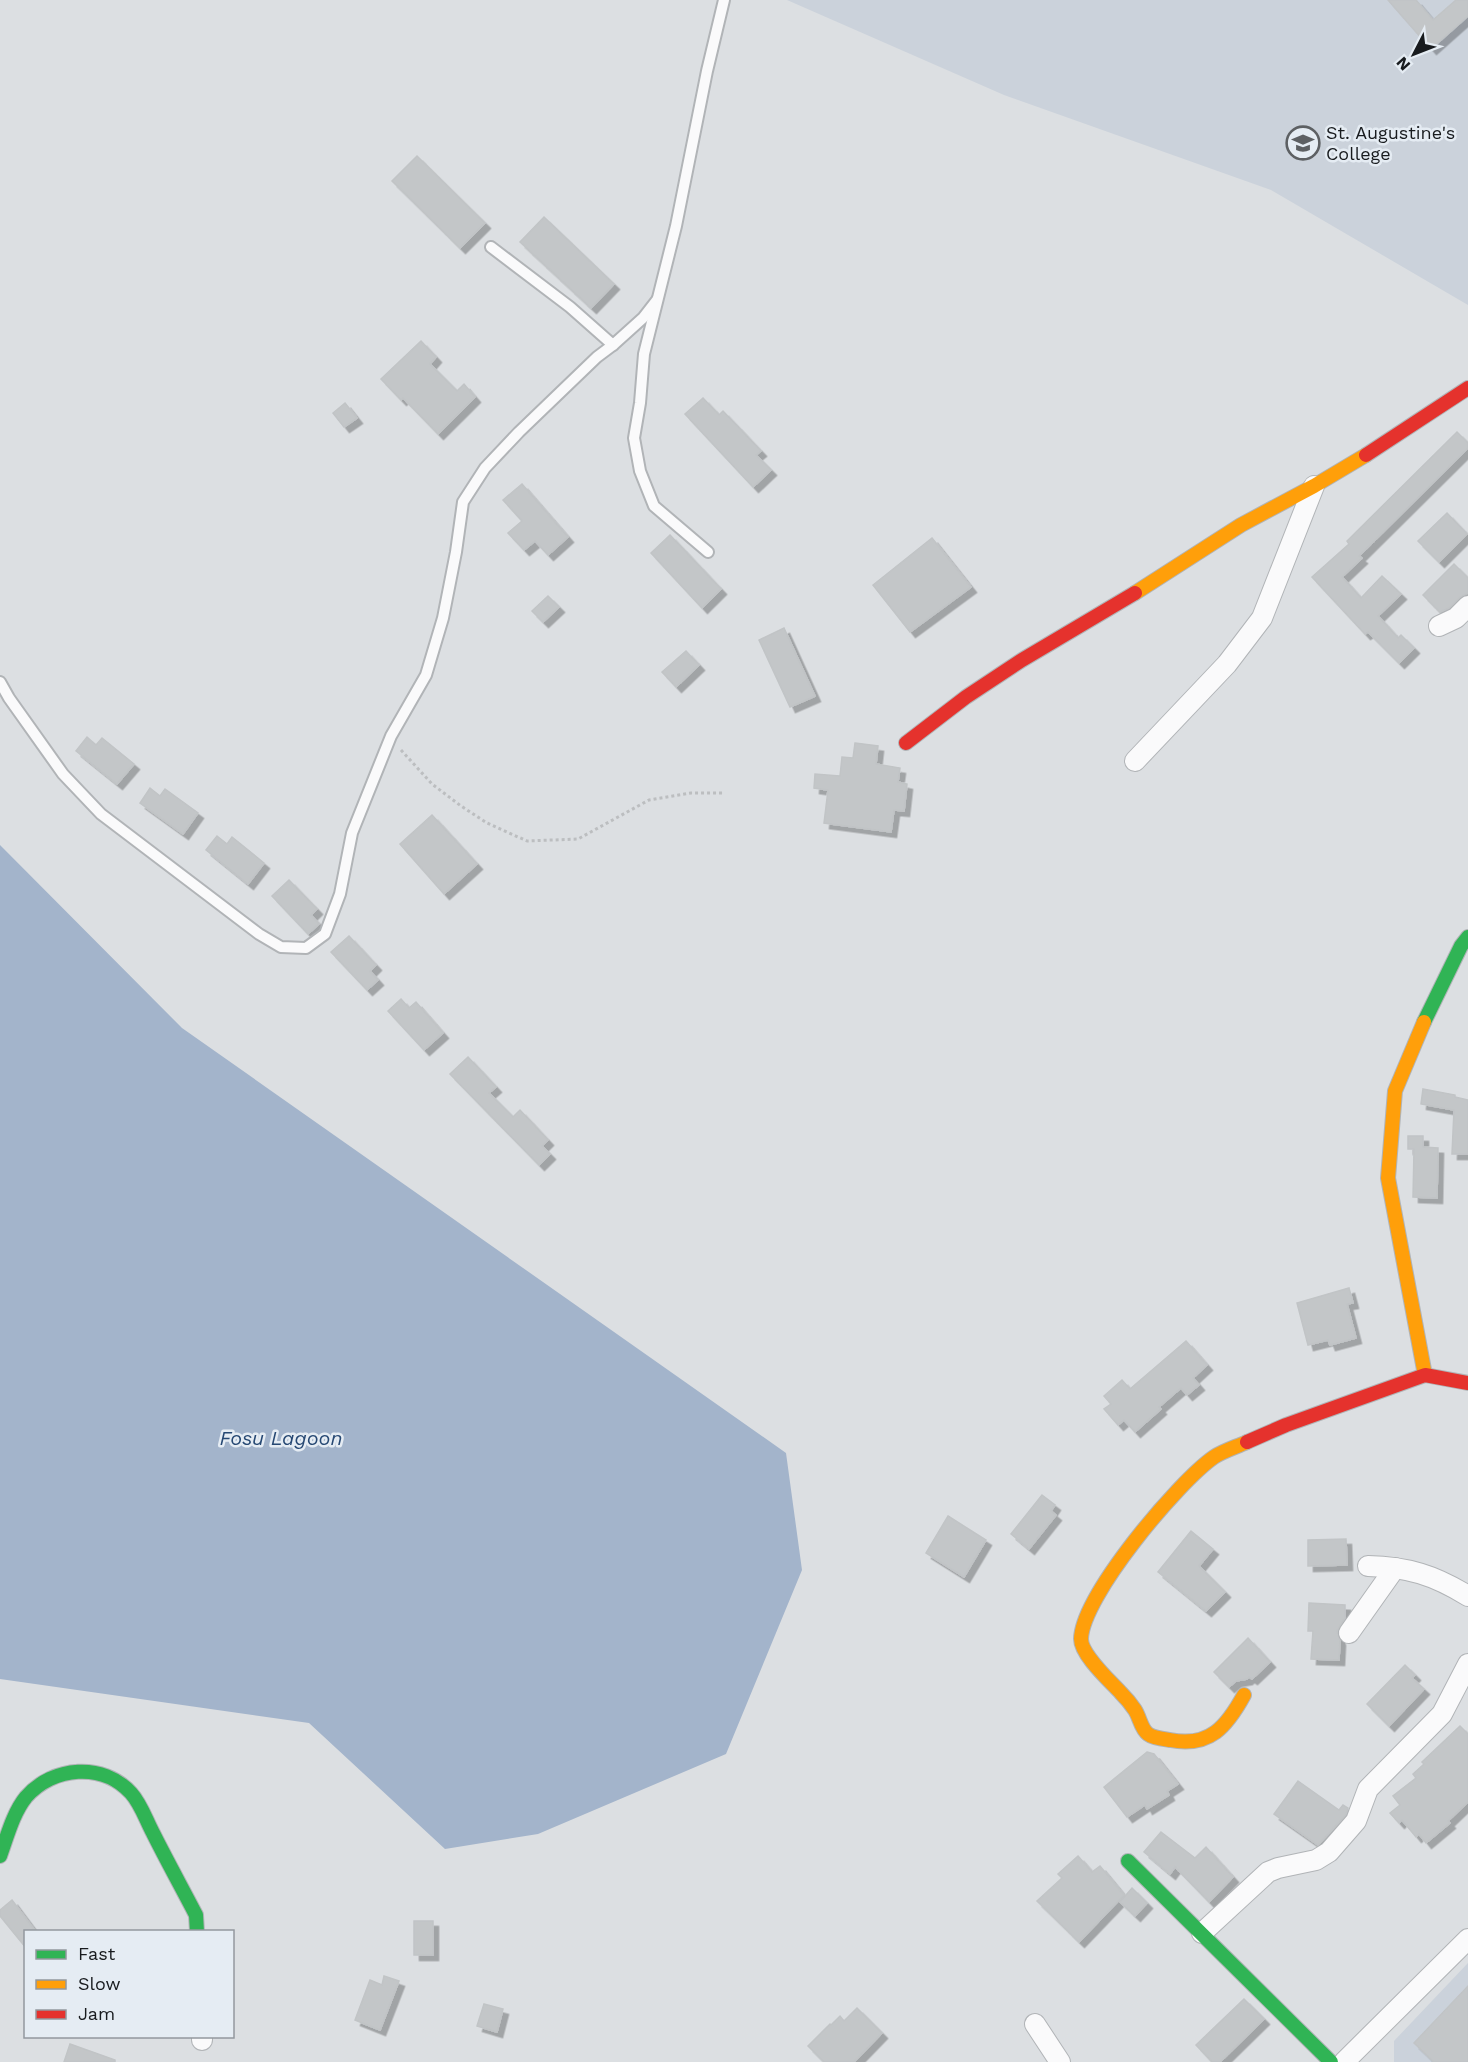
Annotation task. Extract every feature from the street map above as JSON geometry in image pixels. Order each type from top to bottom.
[{"type":"street","points":[[906,743],[966,697],[1022,660],[1164,576],[1241,525],[1314,486],[1415,424],[1468,388]]},
{"type":"street","points":[[1135,760],[1227,664],[1262,618],[1294,531],[1314,486]]},
{"type":"street","points":[[1439,626],[1456,618],[1468,606]]},
{"type":"street","points":[[1425,1375],[1388,1178],[1395,1091],[1421,1028],[1461,946],[1468,937]]},
{"type":"street","points":[[1244,1695],[1230,1720],[1218,1731],[1203,1738],[1179,1742],[1150,1736],[1145,1731],[1135,1710],[1089,1658],[1081,1640],[1087,1617],[1108,1577],[1167,1501],[1214,1457],[1286,1425],[1425,1375],[1468,1383]]},
{"type":"street","points":[[1368,1566],[1395,1568],[1429,1575],[1468,1596]]},
{"type":"street","points":[[1349,1633],[1395,1568]]},
{"type":"street","points":[[1202,1933],[1268,1872],[1316,1860],[1329,1852],[1356,1821],[1368,1789],[1442,1714],[1468,1664]]},
{"type":"street","points":[[0,1856],[25,1798],[38,1786],[52,1776],[69,1772],[90,1771],[112,1776],[132,1793],[196,1915],[197,1930]]},
{"type":"street","points":[[1128,1861],[1331,2062]]},
{"type":"street","points":[[1344,2062],[1468,1939]]},
{"type":"street","points":[[1035,2024],[1060,2062]]},
{"type":"lane","points":[[708,552],[654,506],[640,471],[634,438],[640,403],[644,354],[676,226],[707,71],[724,0]]},
{"type":"lane","points":[[491,247],[570,307],[613,345]]},
{"type":"lane","points":[[0,682],[63,774],[101,814],[258,934],[281,947],[306,948],[325,934],[340,894],[352,833],[391,736],[426,675],[443,618],[463,502],[485,468],[519,432],[597,357],[643,318],[657,300]]},
{"type":"path","points":[[391,736],[432,784],[487,823],[527,841],[578,839],[649,800],[691,793],[723,793]]},
{"type":"shaded area","name":"St. Augustine's College","points":[[787,0],[1468,0],[1468,305],[1271,190],[1004,95]]},
{"type":"shaded area","points":[[1468,1963],[1468,2062],[1394,2062],[1394,2041]]},
{"type":"water","name":"Fosu Lagoon","points":[[0,845],[182,1028],[786,1453],[802,1570],[726,1754],[538,1834],[445,1849],[309,1723],[0,1679]]},
{"type":"building","points":[[1388,0],[1416,0],[1433,20],[1456,0],[1468,0],[1468,16],[1431,49]]},
{"type":"building","points":[[417,156],[485,223],[460,248],[392,181]]},
{"type":"building","points":[[544,217],[614,284],[591,308],[520,242]]},
{"type":"building","points":[[421,341],[436,357],[430,364],[457,391],[464,384],[475,397],[438,434],[381,379]]},
{"type":"building","points":[[703,398],[719,415],[723,411],[761,451],[756,455],[771,470],[753,487],[685,414]]},
{"type":"building","points":[[345,403],[357,418],[344,427],[333,413]]},
{"type":"building","points":[[1457,432],[1468,443],[1468,448],[1359,556],[1362,558],[1342,577],[1361,598],[1382,576],[1401,594],[1378,616],[1398,638],[1401,635],[1414,648],[1399,663],[1368,632],[1365,634],[1312,577],[1349,544],[1347,541]]},
{"type":"building","points":[[522,484],[568,537],[548,555],[535,541],[524,550],[508,533],[522,521],[503,500]]},
{"type":"building","points":[[1447,513],[1467,534],[1439,562],[1418,541]]},
{"type":"building","points":[[670,535],[721,589],[702,608],[651,553]]},
{"type":"building","points":[[932,538],[971,587],[910,632],[873,585]]},
{"type":"building","points":[[1454,564],[1468,578],[1468,593],[1440,612],[1423,595]]},
{"type":"building","points":[[548,596],[559,607],[543,622],[532,611]]},
{"type":"building","points":[[784,628],[815,696],[790,707],[759,640]]},
{"type":"building","points":[[686,651],[699,665],[676,687],[662,672]]},
{"type":"building","points":[[87,737],[96,745],[102,738],[134,764],[117,784],[76,751]]},
{"type":"building","points":[[855,743],[878,746],[876,764],[900,768],[898,782],[907,784],[904,811],[894,810],[891,832],[824,823],[828,790],[814,788],[815,774],[840,776],[842,757],[853,758]]},
{"type":"building","points":[[150,788],[160,796],[165,789],[198,813],[183,834],[140,803]]},
{"type":"building","points":[[432,815],[477,864],[444,894],[400,844]]},
{"type":"building","points":[[217,836],[227,844],[232,837],[264,863],[248,884],[206,850]]},
{"type":"building","points":[[289,880],[317,909],[311,915],[319,924],[308,934],[272,896]]},
{"type":"building","points":[[349,936],[376,965],[370,971],[378,980],[367,990],[331,952]]},
{"type":"building","points":[[401,999],[409,1008],[416,1002],[443,1033],[424,1050],[388,1011]]},
{"type":"building","points":[[468,1057],[496,1087],[489,1093],[513,1117],[520,1110],[548,1140],[542,1146],[550,1154],[539,1165],[450,1074]]},
{"type":"building","points":[[1423,1089],[1468,1100],[1468,1154],[1452,1154],[1454,1110],[1421,1104]]},
{"type":"building","points":[[1408,1136],[1423,1136],[1423,1147],[1438,1148],[1437,1198],[1413,1197],[1414,1149],[1408,1149]]},
{"type":"building","points":[[1349,1288],[1353,1303],[1347,1304],[1356,1338],[1330,1345],[1328,1340],[1308,1345],[1297,1303]]},
{"type":"building","points":[[1186,1341],[1207,1365],[1193,1378],[1199,1385],[1187,1395],[1181,1388],[1135,1432],[1124,1420],[1118,1425],[1104,1409],[1111,1404],[1104,1396],[1122,1380],[1130,1389]]},
{"type":"building","points":[[1042,1495],[1055,1505],[1051,1511],[1056,1515],[1029,1549],[1011,1534]]},
{"type":"building","points":[[948,1516],[986,1540],[964,1577],[926,1553]]},
{"type":"building","points":[[1191,1531],[1213,1549],[1199,1566],[1225,1592],[1206,1611],[1158,1572]]},
{"type":"building","points":[[1346,1539],[1347,1565],[1308,1566],[1308,1540]]},
{"type":"building","points":[[1309,1603],[1345,1605],[1345,1618],[1337,1631],[1340,1640],[1339,1660],[1311,1659],[1313,1631],[1308,1631]]},
{"type":"building","points":[[1248,1638],[1270,1662],[1252,1679],[1249,1677],[1236,1681],[1229,1687],[1214,1672]]},
{"type":"building","points":[[1405,1665],[1415,1675],[1412,1678],[1424,1689],[1389,1726],[1367,1704]]},
{"type":"building","points":[[1460,1726],[1468,1734],[1468,1802],[1448,1821],[1450,1823],[1426,1843],[1419,1834],[1416,1837],[1402,1820],[1399,1823],[1390,1813],[1400,1805],[1393,1796],[1416,1778],[1413,1774],[1424,1764],[1422,1762]]},
{"type":"building","points":[[1147,1752],[1154,1754],[1178,1784],[1167,1791],[1169,1795],[1147,1809],[1145,1805],[1127,1817],[1104,1787]]},
{"type":"building","points":[[1298,1781],[1339,1810],[1343,1805],[1348,1808],[1346,1815],[1318,1845],[1274,1814]]},
{"type":"building","points":[[1161,1832],[1195,1858],[1206,1847],[1233,1877],[1209,1902],[1175,1867],[1170,1874],[1144,1852]]},
{"type":"building","points":[[1078,1856],[1092,1872],[1100,1866],[1124,1895],[1079,1942],[1037,1901],[1062,1878],[1058,1874]]},
{"type":"building","points":[[1132,1888],[1147,1903],[1135,1916],[1120,1902]]},
{"type":"building","points":[[12,1900],[34,1930],[24,1930],[24,1946],[0,1916],[0,1910]]},
{"type":"building","points":[[414,1921],[433,1921],[433,1955],[414,1955]]},
{"type":"building","points":[[384,1976],[399,1981],[380,2030],[355,2020],[370,1980],[382,1985]]},
{"type":"building","points":[[1468,1986],[1468,2062],[1434,2062],[1414,2043]]},
{"type":"building","points":[[1244,1999],[1264,2019],[1220,2062],[1212,2062],[1196,2045]]},
{"type":"building","points":[[484,2004],[503,2009],[497,2032],[477,2026]]},
{"type":"building","points":[[857,2008],[882,2033],[854,2062],[824,2062],[808,2046],[840,2016],[844,2021]]},
{"type":"building","points":[[70,2044],[115,2060],[115,2062],[64,2062]]},
{"type":"traffic: fast","points":[[1424,1022],[1461,946],[1468,937]]},
{"type":"traffic: fast","points":[[0,1856],[17,1810],[37,1787],[64,1774],[93,1772],[107,1776],[120,1783],[138,1802],[196,1915],[197,1930]]},
{"type":"traffic: fast","points":[[1128,1861],[1331,2062]]},
{"type":"traffic: slow","points":[[1135,593],[1241,525],[1366,455]]},
{"type":"traffic: slow","points":[[1424,1022],[1395,1091],[1388,1178],[1425,1375]]},
{"type":"traffic: slow","points":[[1244,1695],[1224,1725],[1207,1737],[1184,1742],[1161,1739],[1148,1734],[1128,1701],[1091,1660],[1081,1639],[1086,1620],[1097,1596],[1134,1541],[1156,1514],[1198,1470],[1214,1457],[1247,1442]]},
{"type":"traffic: jam","points":[[1366,455],[1468,388]]},
{"type":"traffic: jam","points":[[906,743],[966,697],[1022,660],[1135,593]]},
{"type":"traffic: jam","points":[[1247,1442],[1286,1425],[1425,1375],[1468,1383]]},
{"type":"place","name":"St. Augustine's College","points":[[1303,143]]}]
